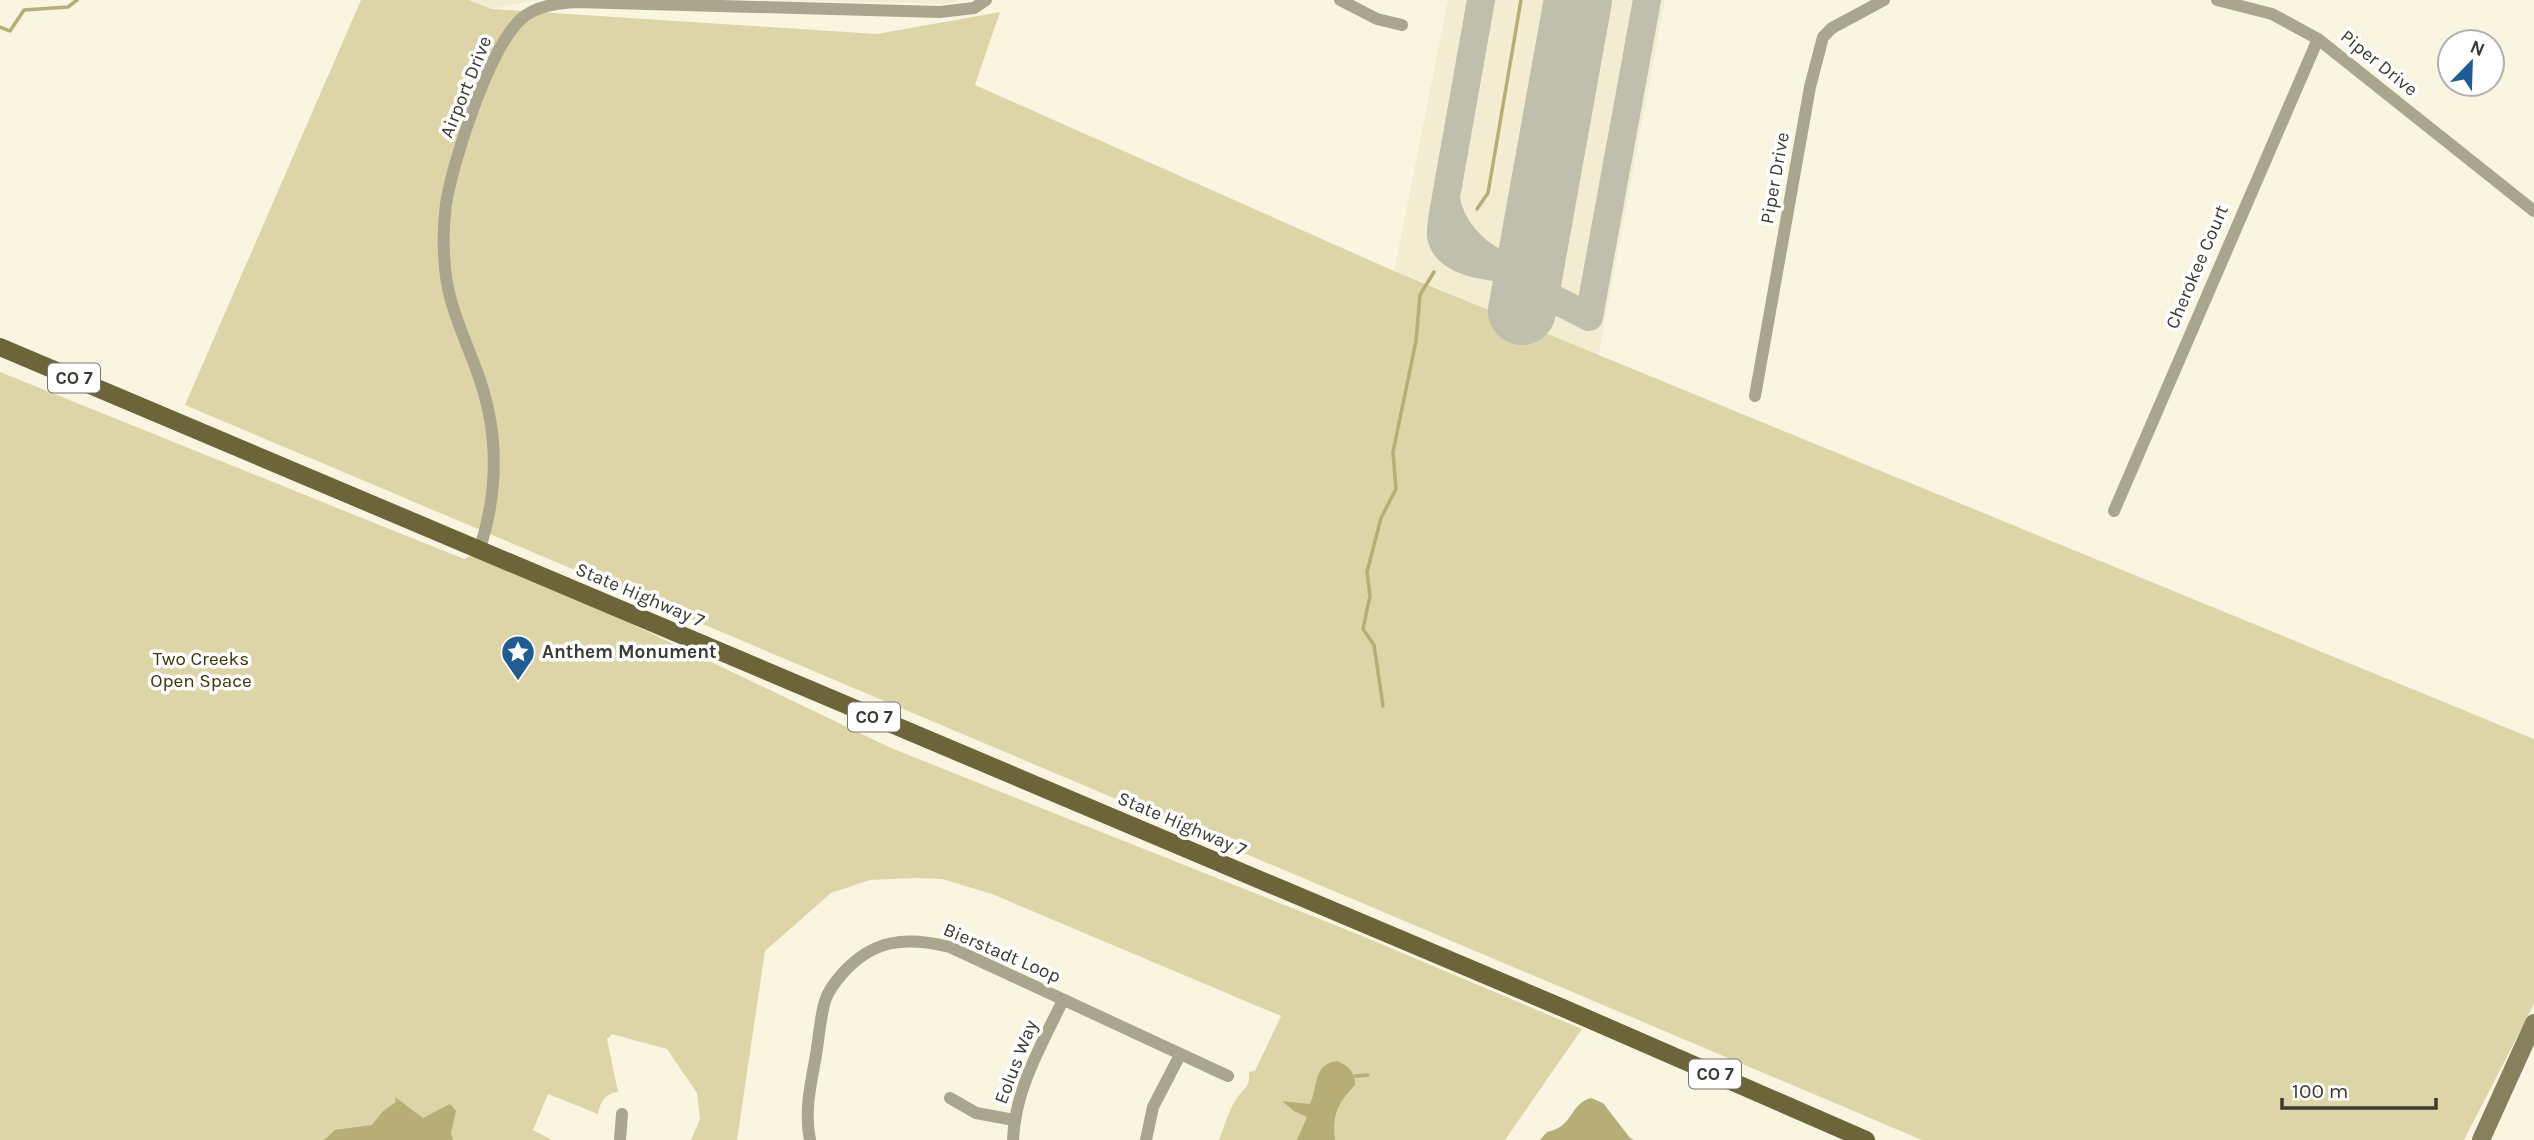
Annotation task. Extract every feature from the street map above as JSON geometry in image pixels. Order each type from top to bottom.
[{"type":"main road","name":"CO 7","points":[[0,346],[479,551]]},
{"type":"main road","name":"State Highway 7","points":[[479,551],[1550,1002],[1866,1140]]},
{"type":"street","name":"Airport Drive","points":[[479,551],[493,501],[493,440],[484,391],[460,329],[449,291],[445,271],[444,224],[450,184],[478,100],[498,51],[522,18],[544,7],[576,2],[940,12],[974,8],[986,0]]},
{"type":"street","points":[[1340,0],[1377,19],[1402,24]]},
{"type":"street","name":"Piper Drive","points":[[1755,396],[1810,87],[1821,41],[1832,28],[1884,0]]},
{"type":"street","name":"Piper Drive","points":[[2217,0],[2272,14],[2318,39],[2534,211]]},
{"type":"street","name":"Cherokee Court","points":[[2113,511],[2318,39]]},
{"type":"street","name":"Bierstadt Loop","points":[[810,1140],[807,1116],[825,1001],[834,984],[864,954],[898,942],[922,941],[950,947],[1228,1076]]},
{"type":"street","name":"Eolus Way","points":[[1013,1140],[1020,1094],[1063,1000]]},
{"type":"street","points":[[2481,1140],[2534,1023]]},
{"type":"street","points":[[1146,1140],[1153,1107],[1180,1055]]},
{"type":"street","points":[[950,1098],[976,1113],[1014,1120]]},
{"type":"street","points":[[620,1140],[622,1114]]},
{"type":"shaded area","points":[[468,0],[539,0],[492,9]]},
{"type":"shaded area","points":[[780,0],[960,0],[949,4]]},
{"type":"shaded area","points":[[1448,0],[1665,0],[1598,358],[1394,271]]},
{"type":"shaded area","points":[[1337,1061],[1350,1070],[1355,1085],[1338,1110],[1334,1123],[1335,1140],[1297,1140],[1307,1117],[1282,1101],[1310,1104],[1320,1071],[1329,1063]]},
{"type":"shaded area","points":[[395,1097],[423,1118],[450,1104],[456,1111],[451,1133],[453,1140],[324,1140],[335,1130],[372,1125],[383,1111],[396,1102]]},
{"type":"shaded area","points":[[1591,1098],[1603,1103],[1634,1140],[1540,1140],[1547,1132],[1567,1121],[1579,1105]]},
{"type":"green space","points":[[361,0],[468,0],[492,9],[877,34],[1000,12],[975,85],[1394,271],[2534,739],[2534,1004],[2464,1140],[1922,1140],[185,405]]},
{"type":"green space","name":"Two Creeks Open Space","points":[[0,372],[464,559],[479,551],[891,748],[1362,936],[1582,1029],[1505,1140],[1219,1140],[1233,1105],[1247,1085],[1249,1072],[1255,1071],[1281,1016],[992,894],[942,879],[870,880],[831,893],[765,951],[737,1140],[691,1140],[700,1119],[697,1093],[667,1049],[612,1034],[607,1039],[618,1092],[604,1099],[598,1114],[548,1094],[533,1130],[552,1140],[0,1140]]},
{"type":"waterway","points":[[0,27],[10,31],[24,10],[68,7],[77,0]]},
{"type":"waterway","points":[[1477,209],[1488,193],[1521,0]]},
{"type":"waterway","points":[[1383,706],[1374,645],[1363,629],[1370,596],[1367,572],[1381,518],[1396,489],[1393,452],[1416,341],[1420,295],[1434,272]]},
{"type":"waterway","points":[[1355,1076],[1368,1075]]},
{"type":"taxiway","points":[[1481,0],[1441,236],[1445,247],[1465,260],[1491,267],[1529,271]]},
{"type":"taxiway","points":[[1527,285],[1589,317],[1647,0]]},
{"type":"taxiway","points":[[1446,198],[1452,218],[1463,236],[1479,252],[1497,263]]},
{"type":"runway","points":[[1522,311],[1578,0]]},
{"type":"place","name":"Anthem Monument","points":[[518,682]]}]
